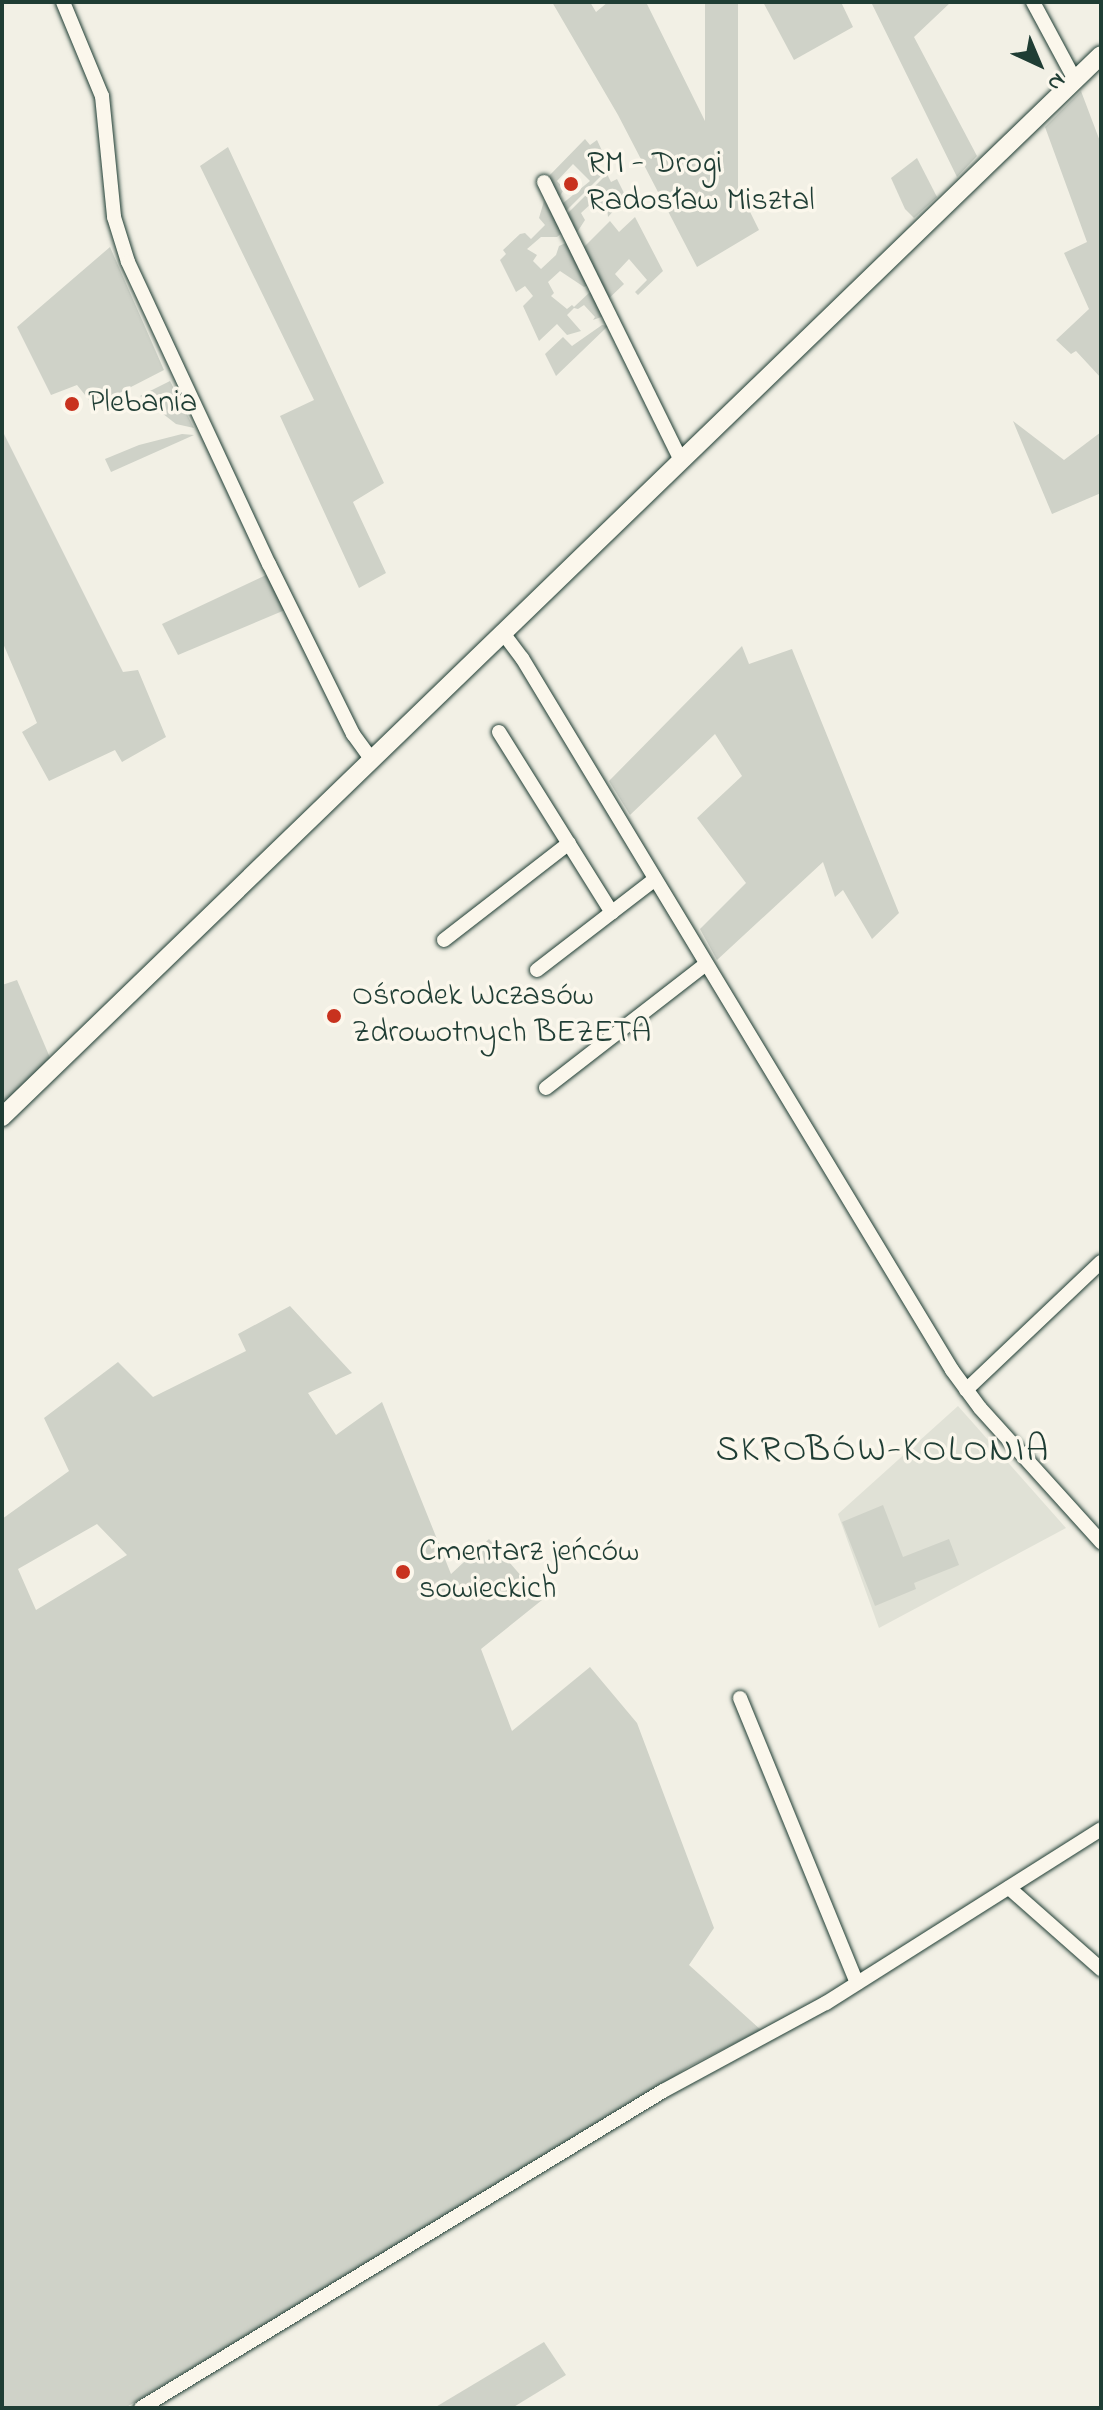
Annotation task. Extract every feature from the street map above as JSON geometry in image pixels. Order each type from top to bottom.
[{"type":"main road","points":[[2,1117],[1101,55]]},
{"type":"street","points":[[63,2],[102,96],[114,217],[128,262],[269,564],[353,734],[372,760]]},
{"type":"street","points":[[1033,2],[1075,80]]},
{"type":"street","points":[[544,182],[681,461]]},
{"type":"street","points":[[503,633],[522,658],[966,1390],[1101,1542]]},
{"type":"street","points":[[499,732],[612,913]]},
{"type":"street","points":[[444,940],[569,843]]},
{"type":"street","points":[[537,970],[655,879]]},
{"type":"street","points":[[546,1088],[706,964]]},
{"type":"street","points":[[966,1390],[1101,1262]]},
{"type":"street","points":[[740,1698],[857,1983]]},
{"type":"street","points":[[141,2408],[663,2091],[740,2052],[857,1983],[1101,1829]]},
{"type":"street","points":[[1009,1888],[1101,1969]]},
{"type":"shaded area","points":[[552,2],[590,2],[596,12],[608,2],[646,2],[759,230],[697,267],[618,115]]},
{"type":"shaded area","points":[[705,2],[738,2],[738,223],[705,223]]},
{"type":"shaded area","points":[[763,2],[841,2],[853,27],[794,60]]},
{"type":"shaded area","points":[[871,2],[951,2],[914,37],[977,156],[957,177]]},
{"type":"shaded area","points":[[1081,91],[1101,144],[1101,378],[1076,351],[1071,354],[1056,340],[1089,309],[1064,253],[1087,242],[1045,127]]},
{"type":"shaded area","points":[[585,139],[590,145],[597,140],[604,155],[595,162],[602,175],[565,212],[562,204],[590,181],[573,164],[557,181],[564,189],[559,198],[547,178]]},
{"type":"shaded area","points":[[228,147],[384,483],[353,502],[386,573],[359,588],[280,416],[314,400],[200,166]]},
{"type":"shaded area","points":[[917,158],[937,197],[914,218],[905,209],[891,178]]},
{"type":"shaded area","points":[[607,174],[611,182],[617,179],[627,199],[618,196],[611,202],[616,208],[608,217],[607,208],[595,200],[581,213],[585,220],[576,234],[565,216]]},
{"type":"shaded area","points":[[544,201],[563,232],[557,237],[541,237],[527,249],[537,255],[533,261],[541,269],[556,255],[559,246],[568,242],[588,285],[584,287],[560,271],[548,282],[554,293],[551,296],[567,309],[572,305],[574,307],[591,291],[604,316],[593,320],[595,317],[584,305],[574,308],[567,315],[581,331],[567,335],[557,324],[539,341],[523,306],[533,296],[525,286],[516,292],[500,260],[506,254],[503,250],[520,234],[525,233],[531,239],[545,225],[539,218]]},
{"type":"shaded area","points":[[635,217],[663,271],[638,295],[635,292],[647,280],[629,259],[615,274],[624,284],[605,302],[581,250],[610,221],[619,232]]},
{"type":"shaded area","points":[[110,247],[164,370],[94,406],[77,385],[51,395],[17,327]]},
{"type":"shaded area","points":[[602,325],[608,326],[556,376],[545,354],[563,337],[572,346]]},
{"type":"shaded area","points":[[170,381],[194,428],[176,424],[140,396]]},
{"type":"shaded area","points":[[1013,421],[1064,460],[1101,432],[1101,493],[1052,514]]},
{"type":"shaded area","points":[[2,430],[123,672],[138,670],[166,737],[122,762],[115,750],[49,781],[22,732],[37,723],[2,641]]},
{"type":"shaded area","points":[[182,434],[194,435],[111,472],[105,459],[139,445]]},
{"type":"shaded area","points":[[266,575],[285,610],[178,655],[162,624]]},
{"type":"shaded area","points":[[742,646],[749,664],[792,649],[899,913],[872,939],[843,890],[835,897],[823,862],[717,960],[700,929],[746,883],[697,818],[742,776],[715,734],[630,815],[609,781]]},
{"type":"shaded area","points":[[17,980],[51,1060],[6,1103],[2,1095],[2,985]]},
{"type":"shaded area","points":[[290,1306],[352,1373],[308,1393],[336,1435],[382,1402],[451,1574],[489,1539],[542,1600],[481,1649],[512,1731],[590,1667],[637,1723],[714,1928],[689,1965],[761,2030],[688,2067],[644,2098],[125,2408],[2,2408],[2,1519],[69,1471],[44,1418],[118,1362],[153,1397],[246,1351],[238,1334]],"holes":[[[97,1524],[127,1555],[36,1610],[18,1569]]]},
{"type":"shaded area","points":[[958,1406],[1066,1528],[879,1628],[838,1514]]},
{"type":"shaded area","points":[[883,1505],[903,1557],[949,1539],[959,1565],[914,1583],[916,1589],[875,1606],[842,1522]]},
{"type":"shaded area","points":[[544,2342],[566,2375],[512,2408],[434,2408]]},
{"type":"place","name":"RM - Drogi Radosław Misztal","points":[[571,184]]},
{"type":"place","name":"Plebania","points":[[72,404]]},
{"type":"place","name":"Ośrodek Wczasów Zdrowotnych BEZETA","points":[[334,1016]]},
{"type":"place","name":"Cmentarz jeńców sowieckich","points":[[403,1572]]},
{"type":"district","name":"SKROBÓW-KOLONIA","points":[[883,1452]]}]
